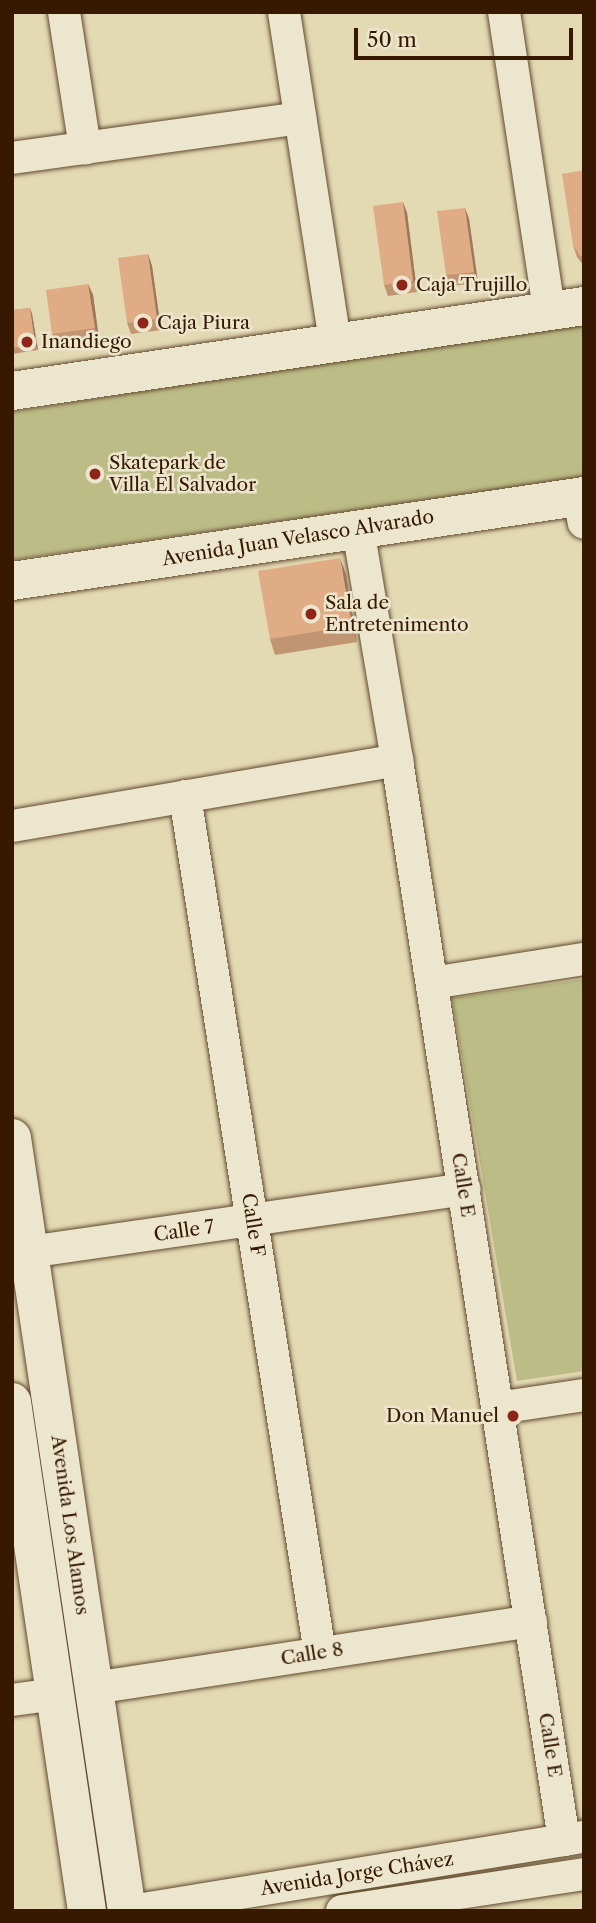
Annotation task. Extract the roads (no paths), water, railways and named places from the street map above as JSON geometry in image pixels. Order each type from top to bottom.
[{"type":"street","points":[[64,12],[85,148]]},
{"type":"street","points":[[284,12],[335,343]]},
{"type":"street","points":[[12,391],[566,309],[504,12]]},
{"type":"street","points":[[12,158],[300,118]]},
{"type":"street","name":"Avenida Juan Velasco Alvarado","points":[[12,581],[358,529],[582,505]]},
{"type":"street","name":"Calle E","points":[[358,529],[397,760],[531,1621],[574,1839]]},
{"type":"street","points":[[12,827],[397,760]]},
{"type":"street","name":"Calle F","points":[[185,796],[320,1653]]},
{"type":"street","points":[[432,983],[584,959]]},
{"type":"street","name":"Avenida Los Alamos","points":[[12,1138],[129,1911]]},
{"type":"street","name":"Calle 7","points":[[29,1252],[252,1222],[464,1189]]},
{"type":"street","points":[[498,1408],[584,1395]]},
{"type":"street","name":"Avenida Los Alamos","points":[[12,1402],[87,1911]]},
{"type":"street","name":"Calle 8","points":[[94,1688],[531,1621]]},
{"type":"street","points":[[12,1700],[56,1694]]},
{"type":"street","name":"Avenida Jorge Chávez","points":[[129,1911],[574,1839]]},
{"type":"street","name":"Avenida Jorge Chávez","points":[[342,1911],[584,1874]]},
{"type":"place","name":"Caja Trujillo","points":[[402,285]]},
{"type":"place","name":"Caja Piura","points":[[143,323]]},
{"type":"place","name":"Inandiego","points":[[27,342]]},
{"type":"place","name":"Skatepark de Villa El Salvador","points":[[95,474]]},
{"type":"place","name":"Sala de Entretenimento","points":[[311,614]]},
{"type":"place","name":"Don Manuel","points":[[513,1416]]}]
